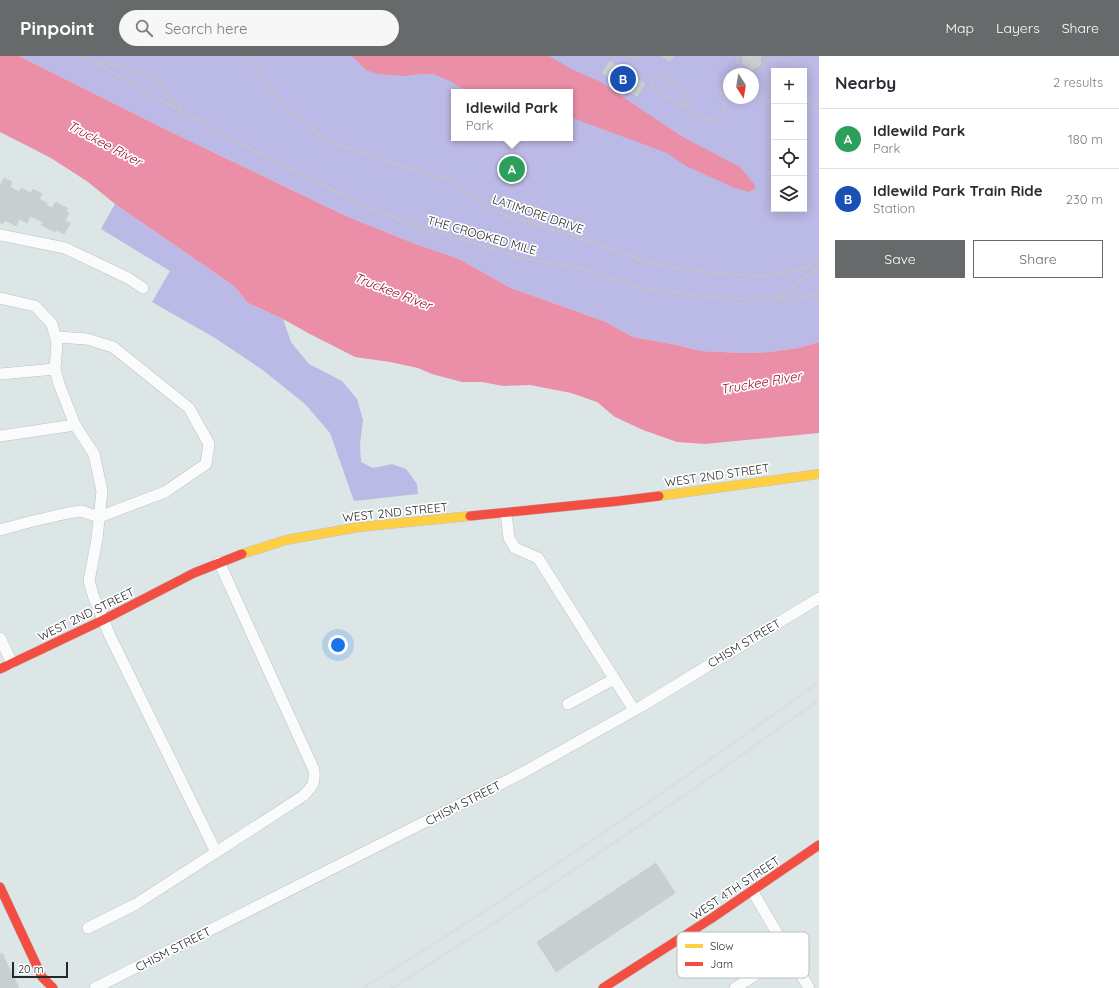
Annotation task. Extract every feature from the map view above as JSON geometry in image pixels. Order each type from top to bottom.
[{"type":"street","name":"WEST 2ND STREET","points":[[0,669],[103,620],[194,573],[251,550],[286,540],[324,532],[359,527],[619,502],[819,474]]},
{"type":"street","name":"WEST 4TH STREET","points":[[692,932],[753,892],[819,845]]},
{"type":"street","points":[[0,887],[42,977],[53,988]]},
{"type":"street","name":"WEST 4TH STREET","points":[[603,988],[677,942]]},
{"type":"lane","points":[[0,234],[65,248],[128,278],[143,288]]},
{"type":"lane","points":[[0,298],[35,306],[52,324],[58,343],[55,369],[59,384],[75,425],[94,454],[102,491],[97,539],[89,581],[94,598],[103,620],[216,852]]},
{"type":"lane","points":[[0,530],[81,511],[99,517],[165,492],[206,464],[209,444],[189,408],[113,348],[87,339],[56,337]]},
{"type":"lane","points":[[0,374],[55,369]]},
{"type":"lane","points":[[0,436],[75,425]]},
{"type":"lane","points":[[506,513],[509,538],[515,548],[538,558],[634,710]]},
{"type":"lane","points":[[88,928],[136,904],[303,796],[313,787],[314,770],[219,562]]},
{"type":"lane","name":"CHISM STREET","points":[[95,988],[524,772],[634,710],[819,598]]},
{"type":"lane","points":[[0,638],[12,663]]},
{"type":"lane","points":[[568,704],[614,679]]},
{"type":"lane","points":[[753,892],[776,932]]},
{"type":"lane","points":[[735,988],[750,978]]},
{"type":"lane","points":[[803,978],[809,988]]},
{"type":"path","name":"THE CROOKED MILE","points":[[82,56],[230,138],[363,205],[427,230],[458,238],[517,257],[583,268],[647,289],[735,300],[778,298],[791,300],[819,293]]},
{"type":"path","name":"LATIMORE DRIVE","points":[[249,56],[275,94],[294,115],[316,133],[331,142],[378,159],[444,178],[454,183],[489,208],[510,217],[572,235],[642,260],[671,267],[715,273],[756,276],[799,270],[819,261]]},
{"type":"path","points":[[630,56],[634,59],[641,56]]},
{"type":"path","points":[[738,56],[738,63],[740,68]]},
{"type":"path","points":[[759,71],[763,68],[765,56]]},
{"type":"path","points":[[765,60],[780,58],[789,60],[794,62],[797,68]]},
{"type":"path","name":"THE CROOKED MILE","points":[[93,62],[132,69],[152,79],[161,86],[168,96],[185,113]]},
{"type":"path","points":[[683,105],[688,96],[687,92],[661,76],[654,77],[651,81],[653,88],[705,119],[718,118],[723,113],[725,104]]},
{"type":"path","points":[[716,91],[723,95]]},
{"type":"path","points":[[807,98],[819,109]]},
{"type":"path","points":[[778,298],[819,267]]},
{"type":"shaded area","points":[[19,56],[819,56],[819,342],[798,348],[769,352],[743,353],[701,351],[633,337],[606,322],[511,288],[459,259],[413,243],[346,216],[167,130]]},
{"type":"shaded area","points":[[115,204],[234,286],[248,303],[283,319],[291,342],[309,364],[342,381],[357,399],[363,420],[360,444],[361,462],[373,468],[392,464],[406,469],[417,484],[418,494],[354,501],[330,433],[305,404],[264,371],[215,338],[152,302],[170,271],[101,229]]},
{"type":"water","name":"Truckee River","points":[[0,56],[19,56],[167,130],[346,216],[413,243],[459,259],[511,288],[606,322],[633,337],[701,351],[743,353],[769,352],[798,348],[819,342],[819,433],[705,444],[677,442],[643,430],[615,417],[597,402],[571,393],[530,385],[503,386],[482,382],[462,382],[432,374],[418,368],[355,357],[283,319],[248,303],[234,286],[115,204],[88,182],[51,158],[0,132]]},
{"type":"water","points":[[352,56],[549,56],[575,71],[599,81],[681,136],[740,167],[755,185],[755,189],[749,192],[735,188],[686,166],[667,153],[573,118],[573,89],[464,89],[433,74],[405,76],[378,74],[366,70]]},
{"type":"building","points":[[662,56],[674,56],[670,61]]},
{"type":"building","points":[[743,56],[761,56],[760,65],[755,68],[749,68],[743,64]]},
{"type":"building","points":[[610,61],[645,84],[637,96],[602,73]]},
{"type":"building","points":[[4,178],[12,182],[10,187],[19,192],[3,224],[0,222],[0,186]]},
{"type":"building","points":[[21,188],[31,193],[33,189],[42,194],[39,199],[47,203],[38,220],[30,216],[27,223],[19,219],[16,226],[5,220]]},
{"type":"building","points":[[56,202],[67,208],[66,211],[69,213],[65,221],[70,223],[64,234],[56,230],[55,232],[41,225],[43,222],[38,220],[46,205],[52,208]]},
{"type":"building","points":[[656,863],[675,893],[556,972],[537,942]]},
{"type":"building","points":[[2,953],[19,988],[0,988],[0,954]]},
{"type":"railway","points":[[363,988],[479,915],[651,801],[819,682]]},
{"type":"railway","points":[[392,988],[505,916],[691,791],[819,700]]},
{"type":"traffic: slow","points":[[659,496],[819,474]]},
{"type":"traffic: slow","points":[[242,554],[286,540],[359,527],[470,516]]},
{"type":"traffic: jam","points":[[470,516],[659,496]]},
{"type":"traffic: jam","points":[[0,669],[103,620],[194,573],[242,554]]},
{"type":"traffic: jam","points":[[690,932],[819,845]]},
{"type":"traffic: jam","points":[[0,887],[42,977],[53,988]]},
{"type":"traffic: jam","points":[[603,988],[677,940]]},
{"type":"place","name":"Idlewild Park Train Ride","points":[[623,79]]},
{"type":"place","name":"Idlewild Park","points":[[512,169]]}]
